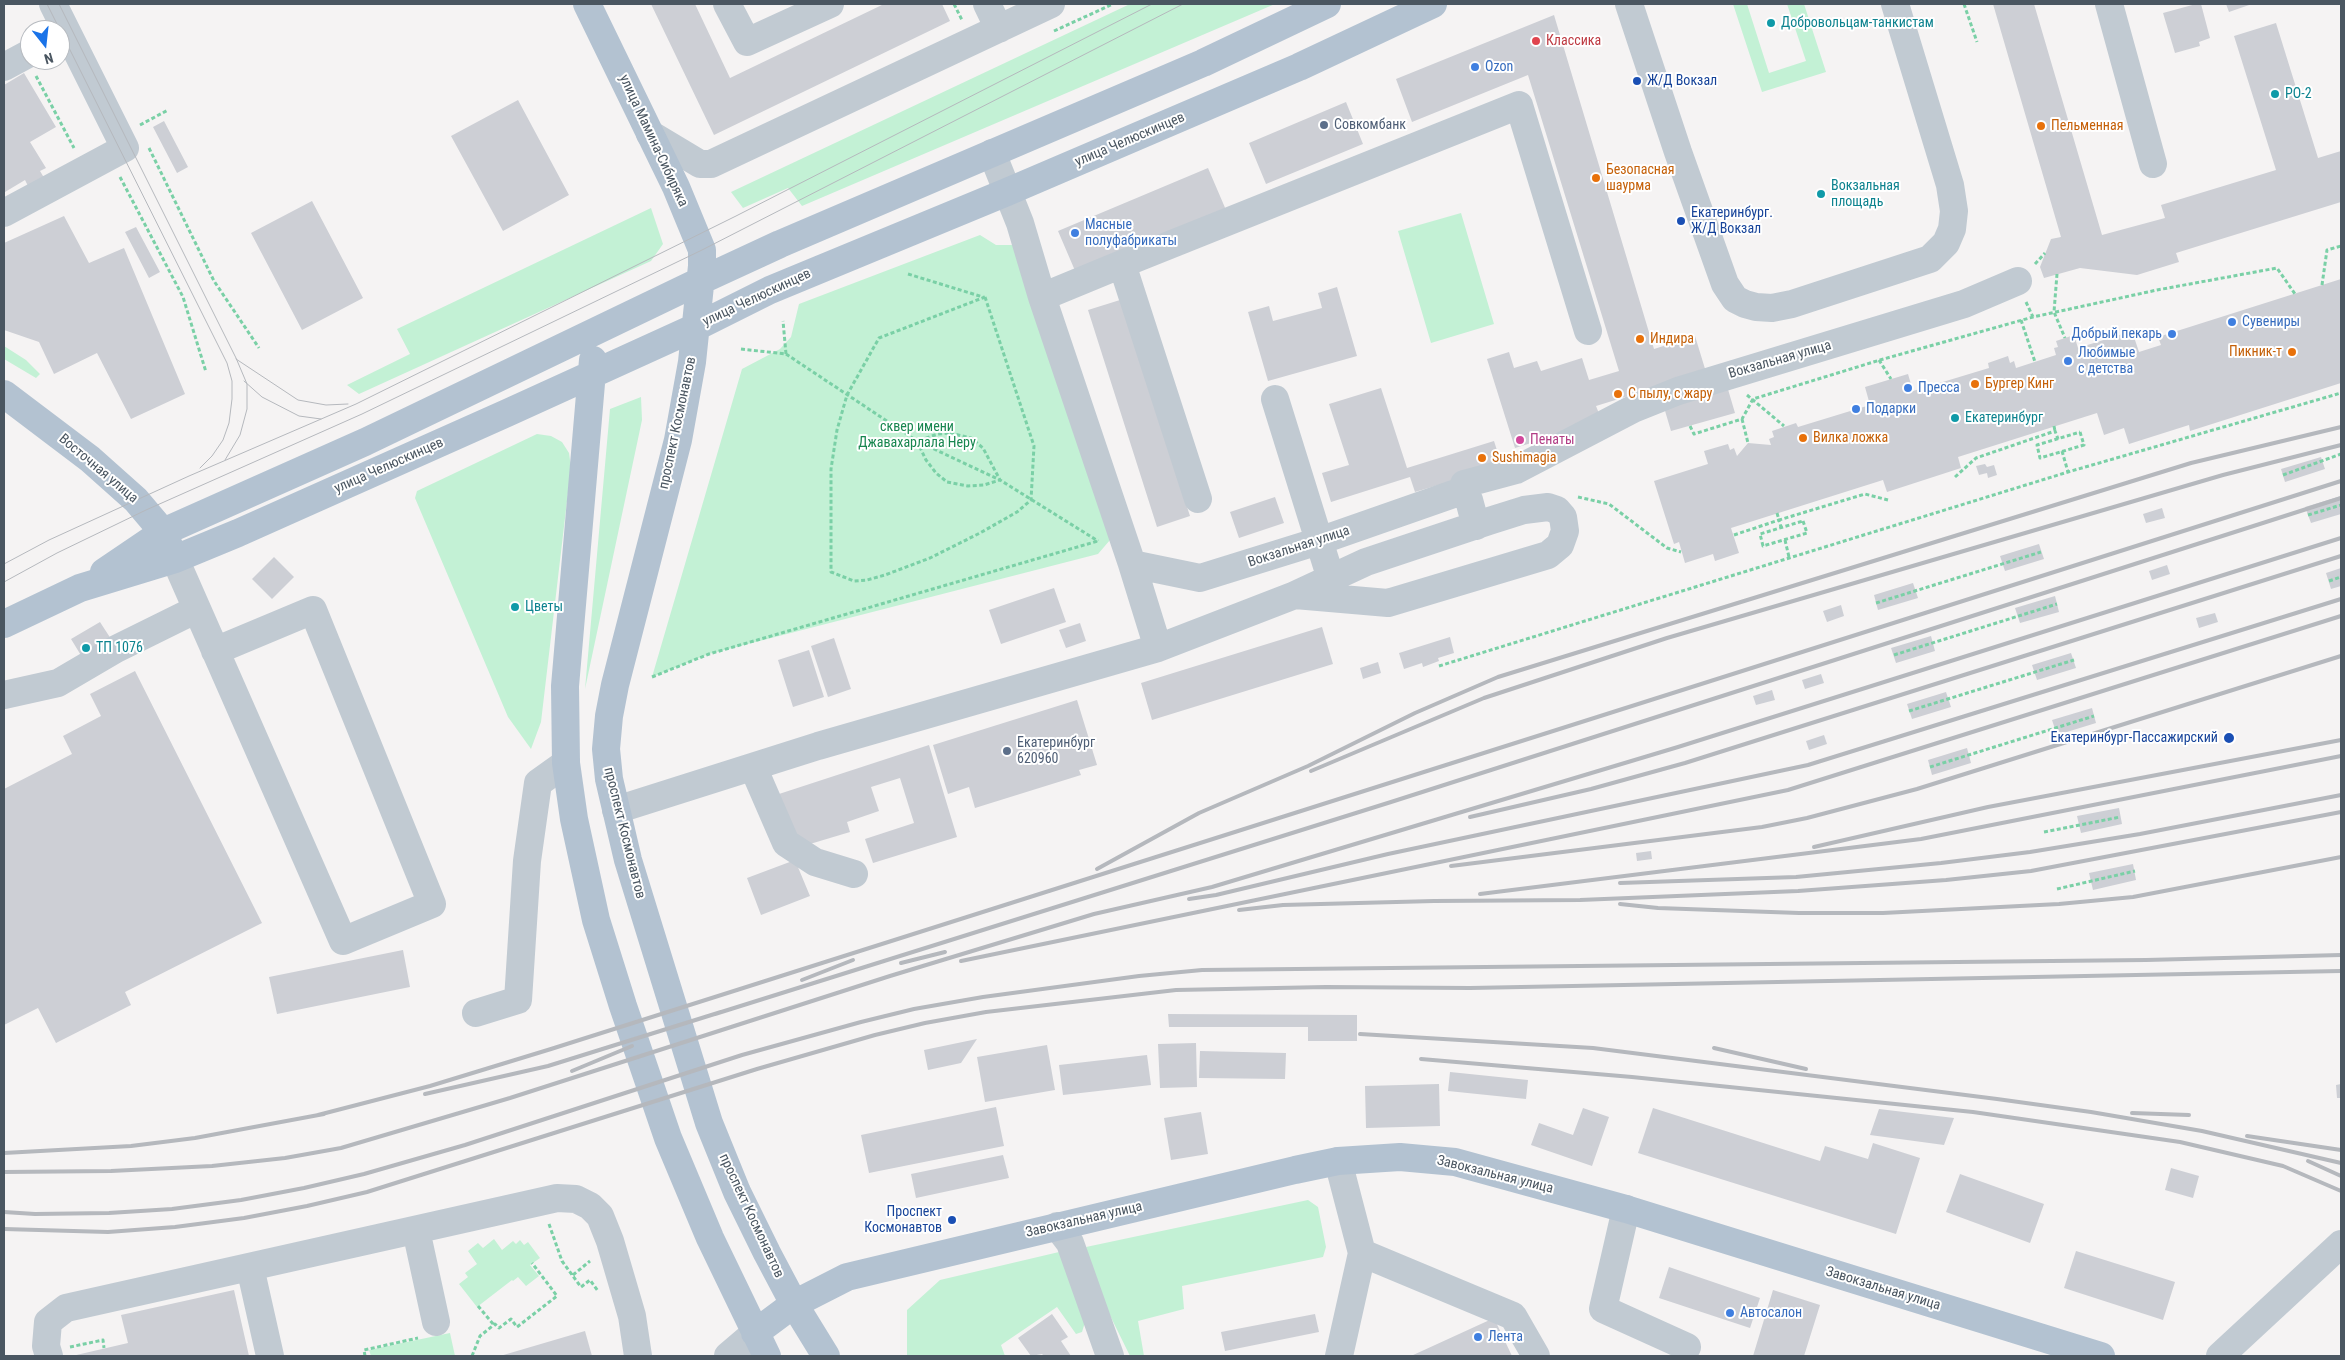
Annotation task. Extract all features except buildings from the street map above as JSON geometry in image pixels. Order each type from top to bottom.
[{"type":"main road","name":"улица Мамина-Сибиряка","points":[[588,4],[676,187],[702,250],[700,281]]},
{"type":"main road","name":"улица Челюскинцев","points":[[80,588],[163,532],[365,442],[780,244],[1203,63],[1327,4]]},
{"type":"main road","name":"улица Челюскинцев","points":[[4,624],[80,588],[175,559],[354,482],[696,327],[770,290],[1007,192],[1299,67],[1433,4]]},
{"type":"main road","name":"проспект Космонавтов","points":[[700,281],[696,327],[678,440],[615,685],[609,716],[607,764],[628,860],[709,1123],[737,1192],[794,1304],[826,1356]]},
{"type":"main road","points":[[596,331],[565,686],[566,763],[574,819],[594,911],[623,1006],[668,1138],[710,1238],[761,1344]]},
{"type":"main road","name":"Восточная улица","points":[[4,394],[90,459],[136,500],[163,532],[175,559]]},
{"type":"main road","name":"Завокзальная улица","points":[[761,1344],[794,1304],[847,1277],[1338,1161],[1400,1156],[1455,1162],[1626,1210],[2101,1356]]},
{"type":"street","points":[[53,4],[58,20]]},
{"type":"street","points":[[727,4],[747,42],[830,4]]},
{"type":"street","points":[[987,4],[999,29]]},
{"type":"street","points":[[650,134],[700,164],[711,164],[1052,4]]},
{"type":"street","points":[[1629,4],[1678,152],[1725,284],[1729,292],[1740,301],[1756,307],[1772,308],[1792,304],[1930,259],[1946,242],[1952,229],[1954,211],[1950,185],[1895,4]]},
{"type":"street","points":[[2109,4],[2153,164]]},
{"type":"street","points":[[4,213],[86,169],[138,138],[70,44]]},
{"type":"street","points":[[4,66],[20,64]]},
{"type":"street","points":[[1042,297],[1519,105],[1588,331]]},
{"type":"street","points":[[992,153],[1020,223],[1042,297],[1132,564],[1158,648]]},
{"type":"street","points":[[1122,264],[1198,499]]},
{"type":"street","name":"Вокзальная улица","points":[[1132,564],[1200,578],[1319,541],[1516,470],[1633,409],[1678,391],[1954,307],[2018,281]]},
{"type":"street","points":[[1274,399],[1331,579]]},
{"type":"street","points":[[1463,488],[1469,500],[1476,526]]},
{"type":"street","points":[[616,810],[818,746],[1158,648],[1295,595],[1366,562],[1524,510],[1548,507],[1557,510],[1563,517],[1565,531],[1560,545],[1548,555],[1388,603],[1295,595]]},
{"type":"street","points":[[175,559],[197,609],[215,651],[342,942],[432,904],[312,610],[215,651]]},
{"type":"street","points":[[4,695],[58,684],[116,648],[197,609]]},
{"type":"street","points":[[476,1013],[518,1000],[527,861],[538,782],[566,763]]},
{"type":"street","points":[[753,767],[786,843],[814,862],[854,874]]},
{"type":"street","points":[[1338,1161],[1362,1253],[1339,1356]]},
{"type":"street","points":[[57,1352],[46,1346],[48,1322],[66,1308],[142,1301],[250,1267],[558,1198],[576,1199],[590,1206],[600,1216],[610,1241],[632,1316],[638,1356]]},
{"type":"street","points":[[1626,1210],[1603,1309],[1687,1347]]},
{"type":"street","points":[[1057,1226],[1070,1243],[1110,1356]]},
{"type":"street","points":[[416,1230],[436,1322]]},
{"type":"street","points":[[2220,1356],[2341,1244]]},
{"type":"street","points":[[1362,1253],[1513,1316],[1536,1356]]},
{"type":"street","points":[[250,1267],[270,1356]]},
{"type":"street","points":[[728,1356],[761,1344]]},
{"type":"path","points":[[1964,4],[1977,42]]},
{"type":"path","points":[[36,70],[86,169]]},
{"type":"path","points":[[168,110],[138,138],[214,282],[259,348]]},
{"type":"path","points":[[120,176],[183,297],[206,372]]},
{"type":"path","points":[[2322,285],[2327,250],[2341,246]]},
{"type":"path","points":[[1690,426],[1694,434],[1742,418],[1753,399],[1880,360],[2054,312],[2157,290],[2277,268],[2295,294]]},
{"type":"path","points":[[908,274],[985,298]]},
{"type":"path","points":[[2057,274],[2054,312],[2065,338]]},
{"type":"path","points":[[985,298],[1034,446],[1031,500],[1017,512],[980,533],[930,558],[885,575],[854,581],[831,572],[831,469],[837,430],[847,395],[879,338],[985,298]]},
{"type":"path","points":[[2021,320],[2035,362]]},
{"type":"path","points":[[783,321],[786,354]]},
{"type":"path","points":[[652,676],[709,654],[1098,541],[1000,480],[917,442],[786,354],[742,349]]},
{"type":"path","points":[[1880,360],[1891,379]]},
{"type":"path","points":[[1439,666],[2068,472],[2341,392]]},
{"type":"path","points":[[1753,399],[1784,426]]},
{"type":"path","points":[[1742,418],[1748,443]]},
{"type":"path","points":[[2054,426],[2058,438]]},
{"type":"path","points":[[1955,477],[1976,458],[2055,431]]},
{"type":"path","points":[[2080,432],[2084,445],[2062,451],[2040,458],[2037,445],[2080,432]]},
{"type":"path","points":[[917,442],[938,434],[950,433],[971,438],[983,448],[1000,480]]},
{"type":"path","points":[[917,442],[926,460],[936,473],[947,482],[968,486],[984,485],[1000,480]]},
{"type":"path","points":[[2062,451],[2068,472]]},
{"type":"path","points":[[2283,475],[2341,454]]},
{"type":"path","points":[[1734,535],[1865,494],[1888,500]]},
{"type":"path","points":[[1575,496],[1609,504],[1667,548],[1681,552]]},
{"type":"path","points":[[2308,515],[2341,505]]},
{"type":"path","points":[[1777,513],[1781,527]]},
{"type":"path","points":[[1803,521],[1807,533],[1763,546],[1760,534],[1781,527],[1803,521]]},
{"type":"path","points":[[1785,540],[1789,557]]},
{"type":"path","points":[[1876,603],[2041,552]]},
{"type":"path","points":[[2329,581],[2341,577]]},
{"type":"path","points":[[1894,655],[2057,604]]},
{"type":"path","points":[[1909,711],[2074,660]]},
{"type":"path","points":[[1930,767],[2094,716]]},
{"type":"path","points":[[2044,832],[2120,817]]},
{"type":"path","points":[[2057,890],[2134,871]]},
{"type":"path","points":[[548,1223],[562,1261],[581,1287],[590,1280],[601,1294]]},
{"type":"path","points":[[573,1275],[592,1259]]},
{"type":"path","points":[[478,1306],[494,1325],[499,1328],[511,1318],[518,1327],[557,1296],[532,1264]]},
{"type":"path","points":[[472,1356],[480,1336],[494,1325]]},
{"type":"path","points":[[57,1352],[103,1340],[104,1348]]},
{"type":"green space","points":[[1130,4],[1275,4],[802,206],[788,188],[743,208],[731,192]]},
{"type":"green space","points":[[1733,4],[1747,4],[1769,73],[1806,61],[1787,4],[1804,4],[1826,72],[1762,92]]},
{"type":"green space","points":[[651,208],[663,244],[651,261],[359,394],[347,385],[410,354],[397,329]]},
{"type":"green space","points":[[1461,213],[1494,324],[1431,343],[1398,231]]},
{"type":"green space","name":"сквер имени Джавахарлала Неру","points":[[980,235],[996,245],[1021,245],[1116,533],[1098,554],[709,654],[652,677],[742,369],[780,349],[791,337],[799,304]]},
{"type":"green space","points":[[4,346],[26,360],[40,374],[36,378],[4,359]]},
{"type":"green space","points":[[641,397],[642,420],[585,689],[610,409]]},
{"type":"green space","points":[[537,434],[551,436],[562,442],[569,453],[571,467],[541,722],[531,749],[508,717],[415,498],[417,491]]},
{"type":"green space","points":[[1308,1200],[1318,1207],[1326,1247],[1323,1257],[1182,1286],[1184,1309],[1138,1321],[1144,1356],[1130,1356],[1097,1289],[1086,1247]]},
{"type":"green space","points":[[494,1239],[502,1250],[513,1241],[516,1244],[520,1240],[524,1245],[528,1242],[540,1258],[530,1265],[539,1276],[526,1286],[518,1277],[512,1280],[477,1307],[459,1284],[468,1277],[465,1273],[477,1264],[468,1251],[478,1243],[483,1248]]},
{"type":"green space","points":[[1059,1252],[1086,1319],[1082,1332],[1076,1334],[1057,1307],[1001,1345],[1005,1356],[907,1356],[907,1310],[940,1280]]},
{"type":"green space","points":[[450,1333],[455,1356],[371,1356],[369,1350]]},
{"type":"tram line","points":[[47,4],[55,20]]},
{"type":"tram line","points":[[59,4],[236,358],[247,384],[247,409],[240,435],[225,460]]},
{"type":"tram line","points":[[4,564],[49,540],[189,476],[356,404],[736,216],[1152,4]]},
{"type":"tram line","points":[[4,582],[57,553],[146,510],[362,414],[702,250],[1183,4]]},
{"type":"tram line","points":[[70,50],[227,363],[232,381],[229,423],[223,440],[212,456],[200,468]]},
{"type":"tram line","points":[[236,359],[298,400],[326,405],[348,404]]},
{"type":"tram line","points":[[244,381],[262,397],[299,416],[321,419]]},
{"type":"railway","points":[[1097,869],[1199,813],[1308,766],[1415,713],[1498,677],[2191,463],[2341,427]]},
{"type":"railway","points":[[1311,771],[1484,698],[1667,638],[2223,475],[2341,445]]},
{"type":"railway","points":[[318,1115],[430,1086],[551,1049],[2341,481]]},
{"type":"railway","points":[[715,1014],[1391,802],[2341,498]]},
{"type":"railway","points":[[4,1172],[111,1171],[212,1166],[285,1158],[341,1148],[510,1098],[890,976],[1094,914],[1212,887],[1678,747],[2341,538]]},
{"type":"railway","points":[[1470,817],[1591,789],[1685,763],[2341,556]]},
{"type":"railway","points":[[1189,899],[1216,895],[1388,854],[1808,765],[2341,599]]},
{"type":"railway","points":[[961,961],[1788,790],[2341,616]]},
{"type":"railway","points":[[1451,866],[1762,827],[1807,818],[1917,789],[2341,656]]},
{"type":"railway","points":[[1814,847],[1988,807],[2341,740]]},
{"type":"railway","points":[[1480,894],[1921,839],[2341,756]]},
{"type":"railway","points":[[1620,883],[1796,877],[1941,863],[2030,852],[2140,834],[2341,795]]},
{"type":"railway","points":[[1239,910],[1283,905],[1580,900],[1798,891],[1946,880],[2031,871],[2341,812]]},
{"type":"railway","points":[[1620,904],[1658,908],[1799,913],[1883,913],[2059,904],[2133,897],[2341,857]]},
{"type":"railway","points":[[901,963],[945,952]]},
{"type":"railway","points":[[4,1212],[35,1214],[109,1213],[172,1209],[241,1200],[304,1188],[364,1174],[465,1145],[742,1055],[861,1022],[914,1009],[983,997],[1139,976],[1202,970],[2146,960],[2341,955]]},
{"type":"railway","points":[[802,980],[853,960]]},
{"type":"railway","points":[[4,1229],[108,1232],[175,1227],[244,1218],[307,1206],[367,1192],[757,1069],[875,1035],[925,1023],[986,1012],[1176,990],[1326,987],[1470,988],[2341,971]]},
{"type":"railway","points":[[425,1094],[548,1066],[721,1012]]},
{"type":"railway","points":[[1360,1034],[1593,1048],[1997,1099],[2091,1112],[2202,1131],[2341,1163]]},
{"type":"railway","points":[[572,1071],[632,1046]]},
{"type":"railway","points":[[1714,1048],[1806,1069]]},
{"type":"railway","points":[[1421,1059],[1632,1077],[1973,1112],[2180,1142],[2283,1166],[2341,1191]]},
{"type":"railway","points":[[2132,1113],[2189,1115]]},
{"type":"railway","points":[[4,1153],[131,1146],[195,1138],[324,1114]]},
{"type":"railway","points":[[2247,1136],[2341,1150]]},
{"type":"railway","points":[[2308,1161],[2341,1176]]},
{"type":"place","name":"Добровольцам-танкистам","points":[[1771,23]]},
{"type":"place","name":"Классика","points":[[1536,41]]},
{"type":"place","name":"Ozon","points":[[1475,67]]},
{"type":"place","name":"Ж/Д Вокзал","points":[[1637,81]]},
{"type":"place","name":"РО-2","points":[[2275,94]]},
{"type":"place","name":"Совкомбанк","points":[[1324,125]]},
{"type":"place","name":"Пельменная","points":[[2041,126]]},
{"type":"place","name":"Безопасная шаурма","points":[[1596,178]]},
{"type":"place","name":"Вокзальная площадь","points":[[1821,194]]},
{"type":"place","name":"Екатеринбург. Ж/Д Вокзал","points":[[1681,221]]},
{"type":"place","name":"Мясные полуфабрикаты","points":[[1075,233]]},
{"type":"place","name":"Сувениры","points":[[2232,322]]},
{"type":"place","name":"Добрый пекарь","points":[[2172,334]]},
{"type":"place","name":"Индира","points":[[1640,339]]},
{"type":"place","name":"Пикник-т","points":[[2292,352]]},
{"type":"place","name":"Любимые с детства","points":[[2068,361]]},
{"type":"place","name":"Бургер Кинг","points":[[1975,384]]},
{"type":"place","name":"Пресса","points":[[1908,388]]},
{"type":"place","name":"С пылу, с жару","points":[[1618,394]]},
{"type":"place","name":"Подарки","points":[[1856,409]]},
{"type":"place","name":"Екатеринбург","points":[[1955,418]]},
{"type":"place","name":"Вилка ложка","points":[[1803,438]]},
{"type":"place","name":"Пенаты","points":[[1520,440]]},
{"type":"place","name":"Sushimagia","points":[[1482,458]]},
{"type":"place","name":"Цветы","points":[[515,607]]},
{"type":"place","name":"ТП 1076","points":[[86,648]]},
{"type":"place","name":"Екатеринбург-Пассажирский","points":[[2229,738]]},
{"type":"place","name":"Екатеринбург 620960","points":[[1007,751]]},
{"type":"place","name":"Проспект Космонавтов","points":[[952,1220]]},
{"type":"place","name":"Автосалон","points":[[1730,1313]]},
{"type":"place","name":"Лента","points":[[1478,1337]]}]
